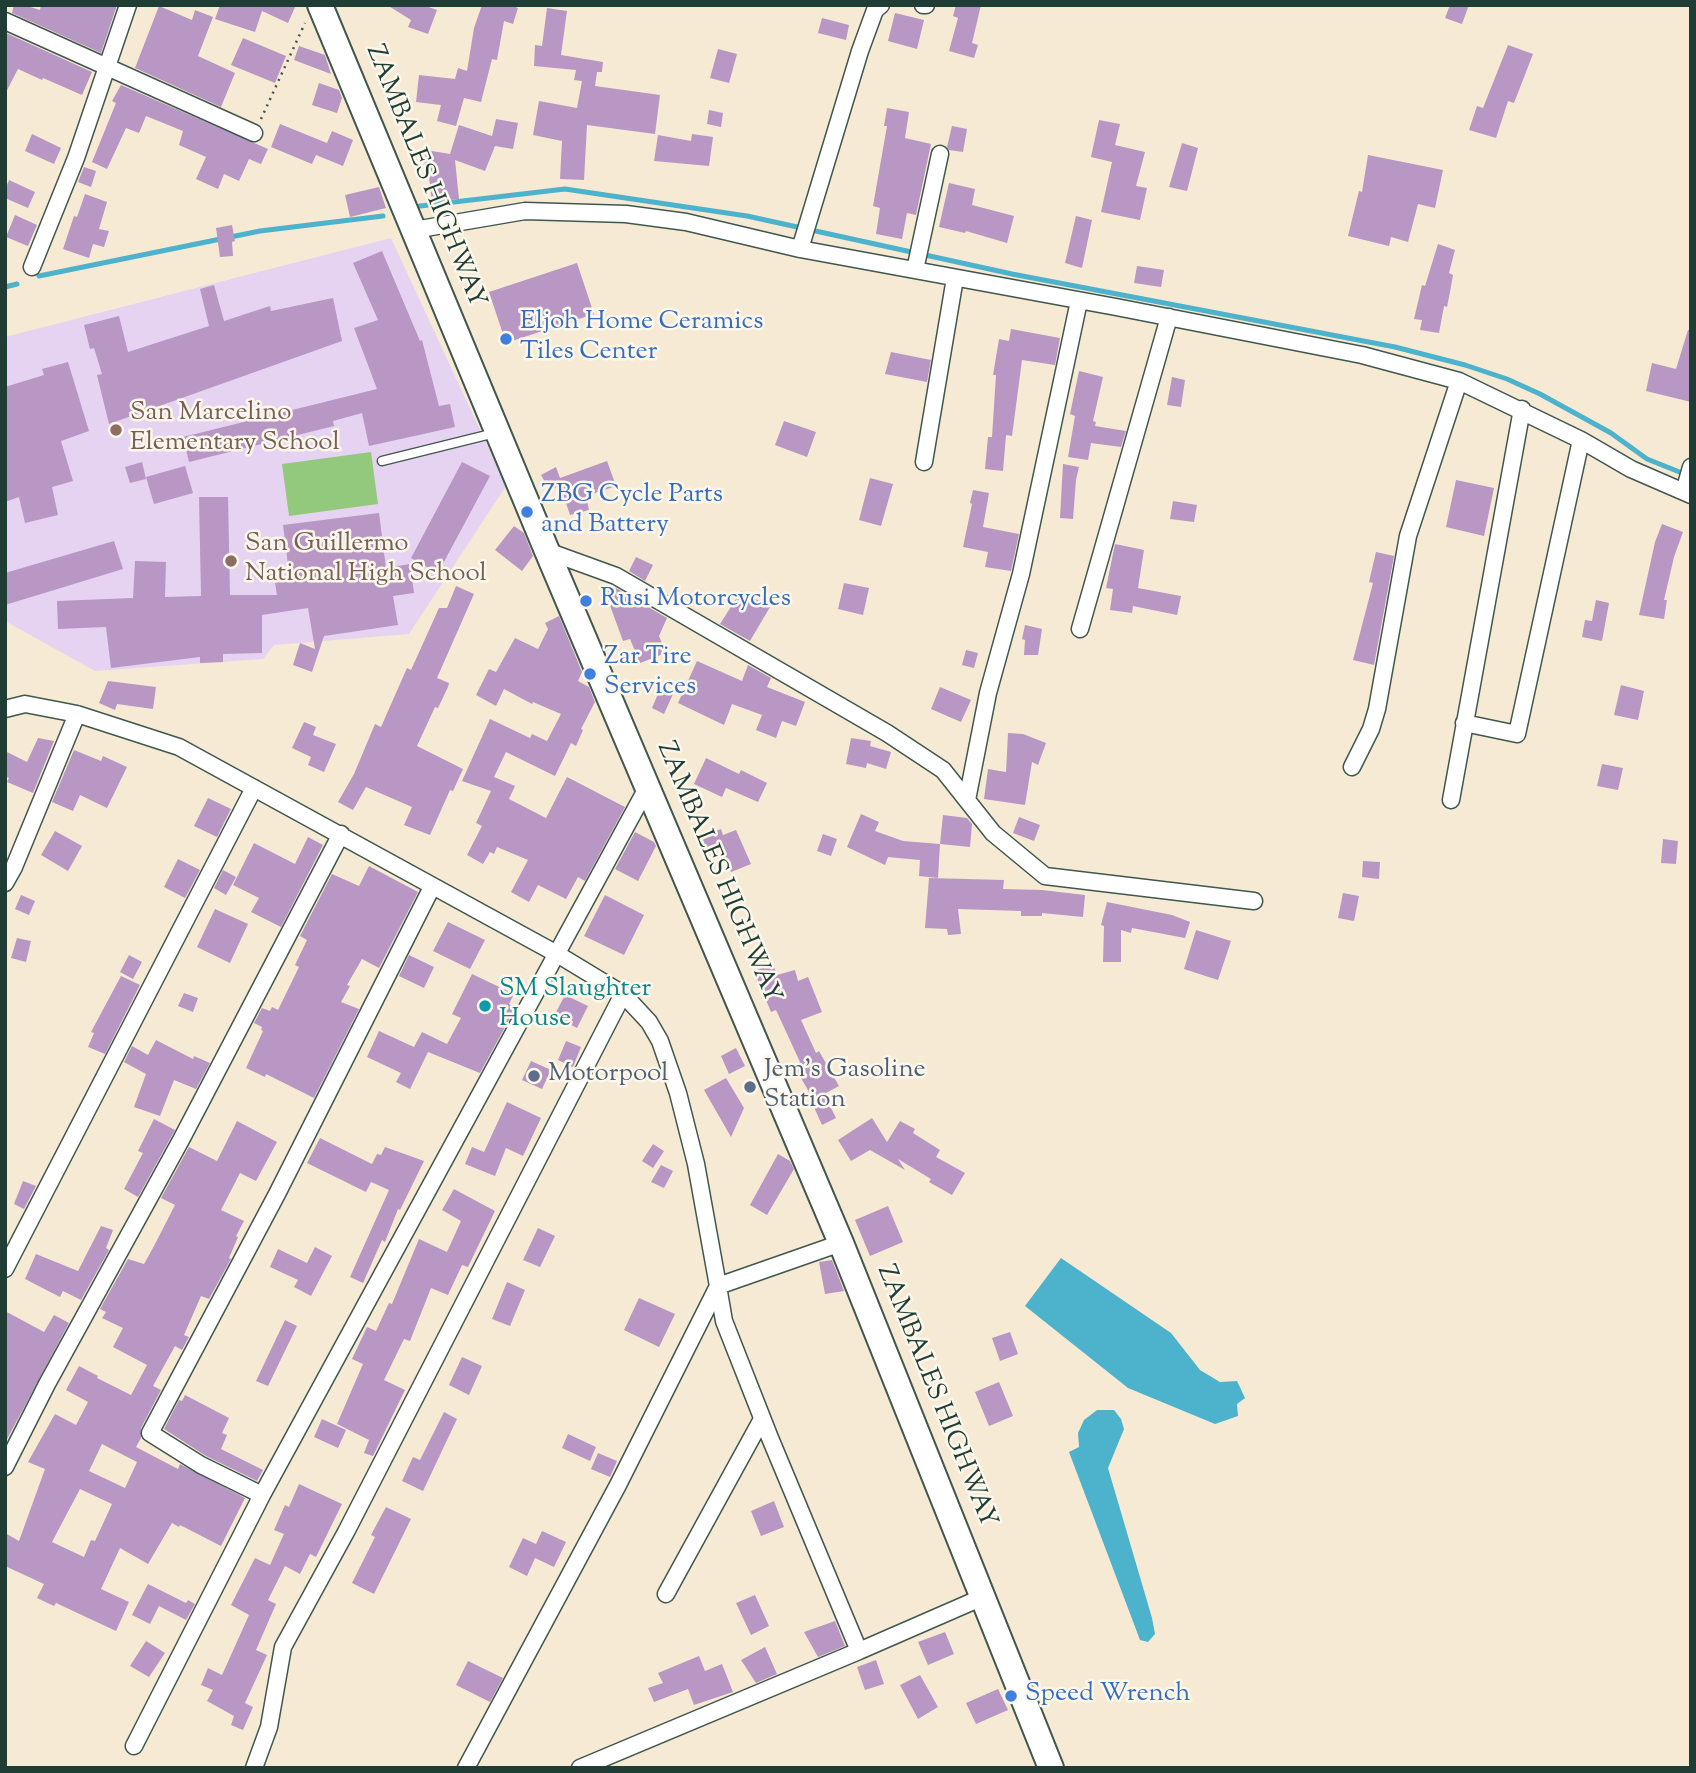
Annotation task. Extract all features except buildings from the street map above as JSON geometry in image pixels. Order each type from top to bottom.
[{"type":"main road","name":"ZAMBALES HIGHWAY","points":[[313,14],[414,230],[547,551],[841,1242],[1051,1768]]},
{"type":"street","points":[[32,267],[76,158],[128,5]]},
{"type":"street","points":[[803,238],[860,51],[875,10],[881,5]]},
{"type":"street","points":[[5,21],[254,133]]},
{"type":"street","points":[[918,258],[940,153]]},
{"type":"street","points":[[414,230],[525,211],[626,214],[803,238],[918,258],[955,278],[1362,355],[1459,381],[1581,439],[1631,469],[1687,491],[1691,467]]},
{"type":"street","points":[[924,463],[955,278]]},
{"type":"street","points":[[967,800],[988,693],[1021,574],[1079,301]]},
{"type":"street","points":[[1080,629],[1169,317]]},
{"type":"street","points":[[1352,767],[1371,729],[1377,709],[1408,536],[1459,381]]},
{"type":"street","points":[[1451,800],[1522,409]]},
{"type":"street","points":[[1464,723],[1517,734],[1581,439]]},
{"type":"street","points":[[547,551],[616,576],[887,733],[943,770],[993,833],[1045,876],[1254,901]]},
{"type":"street","points":[[5,709],[25,704],[77,714],[179,747],[341,834],[623,993],[649,1022],[668,1061],[696,1164],[724,1321],[859,1651]]},
{"type":"street","points":[[5,883],[77,714]]},
{"type":"street","points":[[134,1746],[262,1495],[648,786]]},
{"type":"street","points":[[5,1269],[254,788]]},
{"type":"street","points":[[5,1467],[341,834]]},
{"type":"street","points":[[262,1495],[201,1465],[150,1433],[277,1194],[432,887]]},
{"type":"street","points":[[254,1768],[269,1727],[284,1647],[346,1532],[623,993]]},
{"type":"street","points":[[466,1768],[618,1485],[718,1286],[841,1242]]},
{"type":"street","points":[[666,1594],[762,1419]]},
{"type":"street","points":[[580,1768],[983,1597]]},
{"type":"lane","points":[[382,461],[498,432]]},
{"type":"path","points":[[254,133],[313,14]]},
{"type":"shaded area","name":"San Guillermo National High School","points":[[391,238],[506,486],[409,634],[274,645],[263,659],[95,671],[5,621],[5,337]]},
{"type":"green space","points":[[371,452],[378,504],[289,516],[282,464]]},
{"type":"water","points":[[1061,1258],[1171,1333],[1200,1370],[1220,1382],[1237,1381],[1245,1398],[1237,1404],[1238,1416],[1215,1424],[1128,1388],[1025,1306]]},
{"type":"water","points":[[1097,1410],[1114,1410],[1124,1429],[1108,1468],[1152,1618],[1155,1634],[1148,1642],[1140,1640],[1069,1452],[1079,1447],[1078,1433],[1084,1420]]},
{"type":"waterway","points":[[420,206],[565,189],[747,216],[1012,274],[1395,347],[1507,379],[1611,433],[1647,459],[1687,475]]},
{"type":"waterway","points":[[39,276],[260,231],[383,216]]},
{"type":"waterway","points":[[5,287],[17,284]]},
{"type":"place","name":"Eljoh Home Ceramics Tiles Center","points":[[506,339]]},
{"type":"place","name":"San Marcelino Elementary School","points":[[116,430]]},
{"type":"place","name":"ZBG Cycle Parts and Battery","points":[[527,512]]},
{"type":"place","name":"San Guillermo National High School","points":[[231,561]]},
{"type":"place","name":"Rusi Motorcycles","points":[[586,601]]},
{"type":"place","name":"Zar Tire Services","points":[[590,674]]},
{"type":"place","name":"SM Slaughter House","points":[[485,1006]]},
{"type":"place","name":"Motorpool","points":[[534,1076]]},
{"type":"place","name":"Jem's Gasoline Station","points":[[750,1087]]},
{"type":"place","name":"Speed Wrench","points":[[1011,1696]]}]
